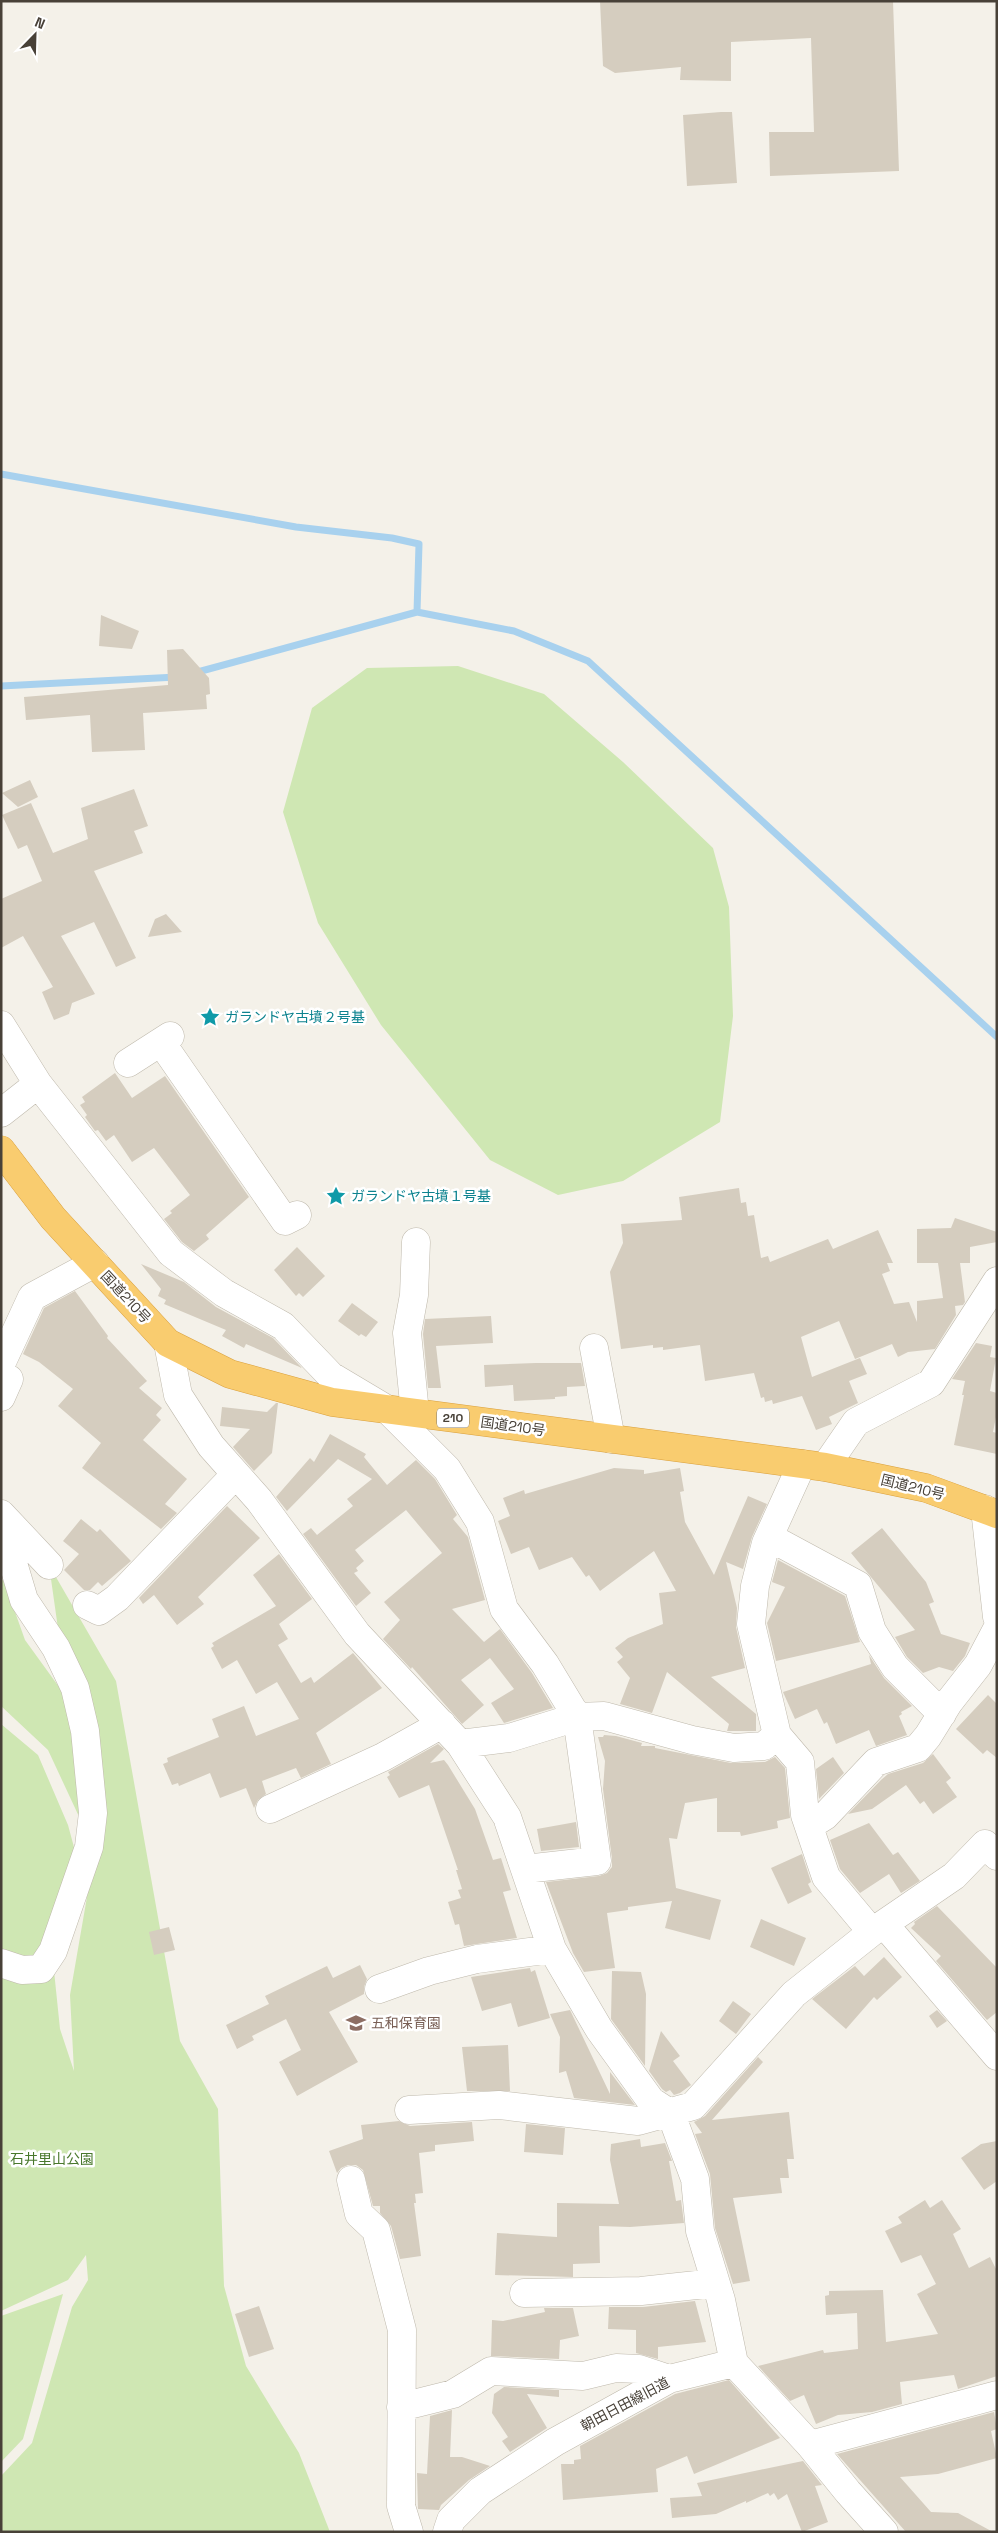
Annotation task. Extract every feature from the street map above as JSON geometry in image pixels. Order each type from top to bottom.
[{"type":"highway","name":"国道210号","points":[[1,1150],[53,1218],[168,1343],[238,1377],[332,1402],[814,1465],[926,1488],[991,1511]]},
{"type":"street","points":[[1,1026],[38,1084],[171,1253],[224,1293],[283,1326],[331,1376],[388,1410],[447,1469],[480,1522],[504,1609],[545,1664],[577,1717],[597,1861],[525,1869]]},
{"type":"street","points":[[128,1063],[166,1039],[285,1221],[297,1215]]},
{"type":"street","points":[[1,1112],[38,1084]]},
{"type":"street","points":[[415,1413],[407,1333],[414,1295],[416,1242]]},
{"type":"street","points":[[1,1364],[32,1297],[94,1263]]},
{"type":"street","points":[[997,1281],[931,1383],[856,1422],[814,1465],[769,1537],[756,1586],[751,1624],[777,1734],[800,1762],[805,1815],[826,1877],[878,1928],[997,2056]]},
{"type":"street","points":[[168,1343],[178,1395],[211,1446],[259,1500],[357,1634],[460,1744],[507,1816],[552,1949],[605,2037],[651,2101],[670,2114],[695,2179],[700,2231],[715,2283],[734,2364],[810,2445],[848,2492],[884,2532]]},
{"type":"street","points":[[594,1348],[611,1439]]},
{"type":"street","points":[[1,1374],[9,1379],[1,1397]]},
{"type":"street","points":[[88,1606],[99,1611],[117,1598],[236,1474]]},
{"type":"street","points":[[991,1511],[997,1617]]},
{"type":"street","points":[[1,1514],[49,1565]]},
{"type":"street","points":[[1,1535],[10,1549],[24,1600],[56,1648],[75,1688],[85,1731],[92,1813],[89,1847],[53,1951],[41,1969],[22,1970],[1,1963]]},
{"type":"street","points":[[769,1537],[858,1585],[872,1631],[895,1667],[942,1714]]},
{"type":"street","points":[[809,1826],[825,1816],[876,1762],[918,1748],[978,1665],[997,1629]]},
{"type":"street","points":[[460,1744],[509,1738],[577,1717],[604,1716],[692,1740],[734,1748],[764,1746],[777,1734]]},
{"type":"street","points":[[270,1809],[383,1757],[442,1724]]},
{"type":"street","points":[[409,2110],[499,2105],[638,2121],[670,2114],[694,2106],[794,1994],[878,1928],[954,1876],[985,1844],[997,1856]]},
{"type":"street","points":[[379,1989],[429,1971],[477,1959],[552,1949]]},
{"type":"street","points":[[351,2180],[359,2214],[376,2230],[402,2330],[400,2406],[402,2506],[409,2532]]},
{"type":"street","points":[[524,2293],[641,2291],[715,2283]]},
{"type":"street","name":"朝田日田線旧道","points":[[448,2532],[451,2520],[480,2491],[555,2442],[669,2379],[734,2364]]},
{"type":"street","points":[[400,2406],[453,2394],[491,2370],[583,2376],[616,2368],[639,2369],[669,2379]]},
{"type":"street","points":[[810,2445],[997,2394]]},
{"type":"green space","points":[[458,666],[544,694],[623,762],[713,848],[729,907],[733,1016],[720,1122],[623,1181],[558,1195],[490,1160],[381,1025],[318,923],[283,812],[312,708],[367,668]]},
{"type":"green space","name":"石井里山公園","points":[[49,1565],[116,1681],[180,2041],[218,2109],[224,2286],[246,2366],[299,2453],[330,2532],[1,2532],[1,2476],[32,2443],[72,2307],[88,2280],[86,2255],[68,2280],[1,2311],[1,1724],[38,1755],[68,1825],[82,1877],[53,1961],[60,2029],[74,2071],[70,1995],[92,1868]]},
{"type":"green space","points":[[1,1579],[4,1581],[25,1640],[67,1698],[82,1823],[48,1750],[1,1706]]},
{"type":"green space","points":[[63,2294],[23,2439],[1,2462],[1,2316]]},
{"type":"building","points":[[600,1],[893,1],[899,171],[770,176],[769,132],[814,132],[811,38],[731,42],[731,81],[680,80],[681,67],[615,73],[603,66]]},
{"type":"building","points":[[732,112],[737,183],[687,186],[683,115]]},
{"type":"building","points":[[101,615],[139,631],[132,649],[99,646]]},
{"type":"building","points":[[183,649],[209,678],[210,694],[206,695],[207,709],[143,713],[145,750],[92,752],[90,715],[26,720],[24,697],[168,685],[167,650]]},
{"type":"building","points":[[30,780],[38,797],[18,807],[2,793]]},
{"type":"building","points":[[134,789],[148,826],[134,831],[143,853],[94,871],[136,958],[116,967],[94,922],[61,936],[95,994],[72,1003],[69,1014],[54,1020],[42,992],[53,987],[23,936],[1,948],[1,899],[42,881],[27,845],[18,849],[2,815],[31,803],[53,853],[88,839],[81,808]]},
{"type":"building","points":[[166,914],[182,932],[148,937],[155,919]]},
{"type":"building","points":[[115,1073],[132,1098],[165,1076],[249,1197],[206,1235],[209,1239],[194,1251],[182,1242],[164,1219],[172,1213],[170,1211],[190,1195],[154,1148],[132,1162],[114,1135],[106,1141],[98,1130],[95,1131],[85,1117],[87,1115],[80,1105],[85,1102],[82,1097]]},
{"type":"building","points":[[739,1188],[741,1203],[746,1202],[748,1216],[754,1215],[761,1258],[768,1256],[770,1262],[828,1239],[833,1249],[878,1230],[893,1263],[887,1263],[890,1271],[882,1274],[894,1304],[909,1302],[917,1322],[917,1301],[943,1298],[938,1263],[917,1263],[917,1229],[951,1228],[955,1218],[997,1232],[997,1242],[970,1247],[970,1263],[960,1263],[965,1302],[963,1305],[955,1306],[956,1315],[935,1349],[908,1352],[898,1357],[892,1344],[855,1359],[839,1321],[801,1337],[812,1377],[860,1358],[867,1374],[849,1381],[858,1403],[829,1417],[832,1424],[816,1430],[802,1396],[773,1404],[772,1400],[765,1402],[764,1397],[761,1398],[754,1373],[705,1381],[700,1345],[663,1350],[663,1347],[653,1348],[653,1345],[621,1349],[610,1272],[623,1243],[621,1224],[682,1220],[679,1197]]},
{"type":"building","points":[[297,1247],[325,1276],[303,1297],[299,1293],[296,1296],[274,1270]]},
{"type":"building","points":[[141,1264],[184,1282],[216,1307],[273,1338],[302,1368],[246,1344],[244,1348],[222,1336],[226,1330],[164,1304],[166,1300],[158,1296],[161,1289]]},
{"type":"building","points":[[75,1291],[108,1336],[107,1338],[147,1381],[139,1388],[162,1408],[156,1415],[161,1420],[143,1440],[187,1479],[165,1504],[177,1513],[161,1529],[82,1468],[101,1443],[58,1406],[73,1389],[39,1362],[23,1354],[44,1308]]},
{"type":"building","points":[[352,1303],[378,1322],[366,1337],[361,1334],[359,1336],[338,1321]]},
{"type":"building","points":[[491,1316],[493,1343],[436,1346],[441,1388],[428,1388],[423,1334],[425,1319]]},
{"type":"building","points":[[976,1343],[992,1346],[990,1357],[996,1358],[990,1391],[997,1393],[997,1412],[993,1432],[997,1433],[997,1454],[954,1445],[965,1381],[952,1379]]},
{"type":"building","points":[[581,1363],[585,1386],[567,1387],[567,1396],[555,1397],[555,1399],[514,1401],[513,1385],[485,1387],[484,1365]]},
{"type":"building","points":[[278,1403],[272,1453],[254,1471],[233,1447],[250,1429],[220,1426],[222,1407],[267,1412]]},
{"type":"building","points":[[330,1434],[366,1454],[364,1457],[387,1485],[416,1460],[435,1479],[457,1515],[453,1519],[468,1537],[485,1600],[452,1609],[484,1642],[500,1629],[532,1673],[553,1708],[504,1723],[491,1703],[514,1689],[490,1658],[461,1680],[484,1705],[462,1724],[412,1667],[411,1669],[383,1639],[400,1620],[384,1602],[442,1553],[406,1510],[355,1550],[364,1561],[356,1568],[358,1571],[354,1573],[371,1593],[356,1606],[303,1534],[311,1528],[317,1535],[353,1506],[347,1499],[372,1479],[338,1459],[287,1511],[276,1497],[310,1458],[314,1462]]},
{"type":"building","points":[[614,1468],[644,1470],[644,1474],[680,1468],[684,1491],[680,1492],[685,1522],[714,1575],[748,1496],[767,1504],[752,1537],[743,1569],[726,1562],[737,1608],[736,1627],[745,1668],[711,1677],[756,1714],[756,1731],[727,1731],[729,1724],[667,1672],[652,1713],[620,1704],[630,1678],[617,1662],[623,1657],[615,1648],[628,1638],[663,1624],[659,1593],[676,1591],[654,1551],[600,1591],[589,1575],[586,1577],[572,1557],[539,1570],[529,1547],[511,1554],[498,1521],[510,1516],[503,1498],[524,1490],[525,1494]]},
{"type":"building","points":[[227,1506],[260,1538],[198,1597],[204,1604],[177,1625],[154,1595],[143,1604],[139,1598]]},
{"type":"building","points":[[81,1519],[97,1532],[100,1529],[131,1561],[102,1586],[98,1582],[90,1590],[84,1590],[64,1570],[79,1554],[63,1541]]},
{"type":"building","points":[[882,1528],[926,1582],[934,1602],[929,1604],[941,1634],[970,1643],[965,1656],[953,1671],[939,1667],[923,1673],[907,1657],[895,1637],[915,1630],[851,1553]]},
{"type":"building","points":[[279,1554],[312,1599],[279,1624],[288,1639],[278,1645],[301,1683],[311,1677],[314,1683],[353,1653],[382,1688],[316,1733],[331,1764],[301,1778],[296,1768],[262,1781],[266,1794],[258,1800],[254,1808],[246,1788],[220,1798],[210,1773],[179,1786],[178,1783],[172,1785],[163,1764],[168,1762],[167,1758],[219,1737],[212,1719],[244,1706],[256,1736],[299,1719],[277,1682],[256,1694],[237,1660],[222,1669],[211,1648],[214,1646],[212,1643],[276,1606],[253,1575]]},
{"type":"building","points":[[778,1560],[845,1596],[860,1642],[776,1661],[767,1623],[785,1587],[772,1582]]},
{"type":"building","points":[[869,1655],[884,1678],[912,1706],[901,1712],[902,1714],[899,1716],[907,1735],[876,1746],[869,1730],[836,1744],[827,1722],[824,1724],[817,1709],[795,1719],[783,1692],[871,1664]]},
{"type":"building","points":[[988,1695],[997,1704],[997,1758],[987,1750],[983,1754],[956,1729]]},
{"type":"building","points":[[604,1735],[642,1743],[641,1746],[655,1746],[655,1748],[731,1763],[765,1762],[775,1757],[785,1768],[790,1818],[777,1821],[778,1828],[741,1836],[740,1832],[717,1832],[717,1798],[685,1803],[677,1839],[669,1838],[676,1888],[721,1900],[710,1940],[665,1928],[672,1901],[628,1907],[628,1910],[607,1913],[615,1968],[584,1972],[573,1953],[546,1882],[599,1876],[607,1873],[612,1867],[603,1789],[605,1761],[598,1737],[603,1737]]},
{"type":"building","points":[[438,1744],[444,1749],[430,1763],[444,1760],[448,1765],[475,1809],[493,1860],[501,1858],[511,1890],[503,1892],[517,1938],[464,1946],[459,1924],[455,1925],[448,1902],[461,1898],[458,1890],[462,1889],[456,1870],[458,1870],[429,1785],[399,1798],[387,1777],[390,1775],[388,1772]]},
{"type":"building","points":[[933,1754],[951,1778],[946,1782],[957,1797],[933,1814],[924,1801],[920,1804],[906,1785],[872,1809],[848,1814],[888,1774],[923,1763]]},
{"type":"building","points":[[833,1757],[844,1773],[819,1799],[816,1769]]},
{"type":"building","points":[[576,1822],[579,1847],[541,1851],[537,1829]]},
{"type":"building","points":[[869,1823],[893,1855],[898,1852],[920,1881],[901,1893],[889,1874],[860,1893],[840,1869],[830,1840]]},
{"type":"building","points":[[802,1854],[811,1882],[808,1884],[812,1892],[788,1904],[771,1868]]},
{"type":"building","points":[[937,1906],[997,1968],[997,2012],[987,2020],[936,1961],[941,1956],[911,1928],[915,1924],[914,1922]]},
{"type":"building","points":[[761,1919],[806,1938],[794,1966],[750,1947]]},
{"type":"building","points":[[169,1927],[175,1950],[154,1955],[149,1932]]},
{"type":"building","points":[[884,1957],[902,1977],[877,2000],[874,1997],[846,2029],[812,1999],[855,1966],[864,1976]]},
{"type":"building","points":[[360,1965],[367,1979],[364,1994],[329,2012],[358,2062],[297,2096],[279,2062],[301,2050],[286,2019],[252,2036],[254,2040],[237,2049],[226,2025],[269,2004],[265,1996],[327,1966],[333,1978]]},
{"type":"building","points":[[530,1968],[531,1972],[535,1970],[550,2018],[518,2027],[511,2003],[482,2011],[471,1977]]},
{"type":"building","points":[[612,1971],[641,1972],[646,1994],[645,2066],[611,2019]]},
{"type":"building","points":[[733,2001],[751,2014],[736,2034],[719,2021]]},
{"type":"building","points":[[570,2010],[610,2094],[610,2072],[635,2105],[574,2098],[566,2071],[559,2073],[560,2037],[550,2014]]},
{"type":"building","points":[[937,2010],[947,2021],[937,2028],[929,2016]]},
{"type":"building","points":[[661,2031],[680,2056],[673,2061],[691,2085],[674,2095],[670,2090],[666,2092],[662,2089],[649,2071]]},
{"type":"building","points":[[508,2045],[510,2091],[467,2091],[462,2047]]},
{"type":"building","points":[[758,2057],[763,2062],[712,2120],[789,2112],[794,2159],[787,2159],[789,2178],[780,2178],[782,2193],[733,2198],[750,2281],[733,2284],[715,2228],[710,2174],[695,2134],[702,2133],[694,2122],[705,2116]]},
{"type":"building","points":[[399,2121],[410,2126],[472,2122],[474,2141],[435,2145],[435,2151],[419,2153],[423,2193],[415,2194],[416,2203],[414,2203],[421,2256],[400,2259],[391,2226],[380,2213],[380,2206],[373,2206],[363,2170],[356,2165],[348,2165],[341,2168],[337,2173],[329,2151],[363,2139],[361,2125]]},
{"type":"building","points":[[526,2124],[565,2128],[563,2155],[524,2152]]},
{"type":"building","points":[[640,2139],[641,2147],[665,2143],[672,2161],[669,2161],[676,2201],[681,2200],[684,2223],[630,2227],[599,2226],[600,2263],[573,2264],[573,2277],[495,2275],[497,2233],[557,2237],[557,2203],[619,2204],[610,2160],[611,2144]]},
{"type":"building","points":[[997,2141],[997,2181],[984,2190],[961,2158],[981,2144]]},
{"type":"building","points":[[925,2200],[930,2208],[942,2200],[961,2229],[953,2234],[969,2268],[990,2257],[997,2271],[997,2376],[958,2389],[954,2375],[900,2382],[902,2404],[872,2412],[838,2415],[816,2424],[804,2395],[790,2401],[758,2366],[823,2350],[824,2353],[858,2349],[857,2313],[826,2315],[825,2296],[829,2295],[829,2291],[883,2290],[886,2342],[938,2334],[917,2294],[936,2284],[921,2255],[901,2263],[885,2231],[902,2223],[898,2217]]},
{"type":"building","points":[[695,2301],[706,2342],[658,2347],[658,2359],[636,2353],[636,2330],[608,2329],[609,2307],[643,2307]]},
{"type":"building","points":[[259,2306],[274,2349],[249,2357],[235,2314]]},
{"type":"building","points":[[544,2308],[573,2308],[579,2336],[560,2340],[559,2359],[491,2356],[492,2320],[503,2321],[545,2312]]},
{"type":"building","points":[[729,2380],[780,2438],[694,2474],[687,2456],[656,2469],[658,2492],[563,2500],[561,2464],[574,2464],[574,2460],[581,2459],[580,2446],[675,2394]]},
{"type":"building","points":[[504,2387],[559,2390],[559,2397],[527,2394],[547,2428],[510,2452],[502,2441],[508,2437],[492,2413],[494,2394]]},
{"type":"building","points":[[452,2410],[450,2457],[462,2457],[490,2466],[469,2480],[441,2505],[439,2510],[418,2509],[417,2473],[427,2474],[430,2416]]},
{"type":"building","points":[[994,2412],[997,2429],[991,2431],[997,2458],[938,2474],[900,2477],[931,2512],[958,2513],[993,2532],[906,2532],[837,2454]]},
{"type":"building","points":[[803,2461],[822,2485],[815,2486],[828,2522],[802,2532],[787,2494],[778,2500],[774,2493],[770,2496],[768,2493],[716,2514],[672,2518],[670,2498],[702,2496],[697,2483]]},
{"type":"waterway","points":[[1,474],[296,527],[392,538],[419,544],[417,612]]},
{"type":"waterway","points":[[194,673],[417,612],[514,631],[588,661],[997,1037]]},
{"type":"waterway","points":[[1,686],[177,677]]},
{"type":"place","name":"ガランドヤ古墳２号基","points":[[210,1017]]},
{"type":"place","name":"ガランドヤ古墳１号基","points":[[336,1196]]},
{"type":"place","name":"五和保育園","points":[[356,2023]]}]
